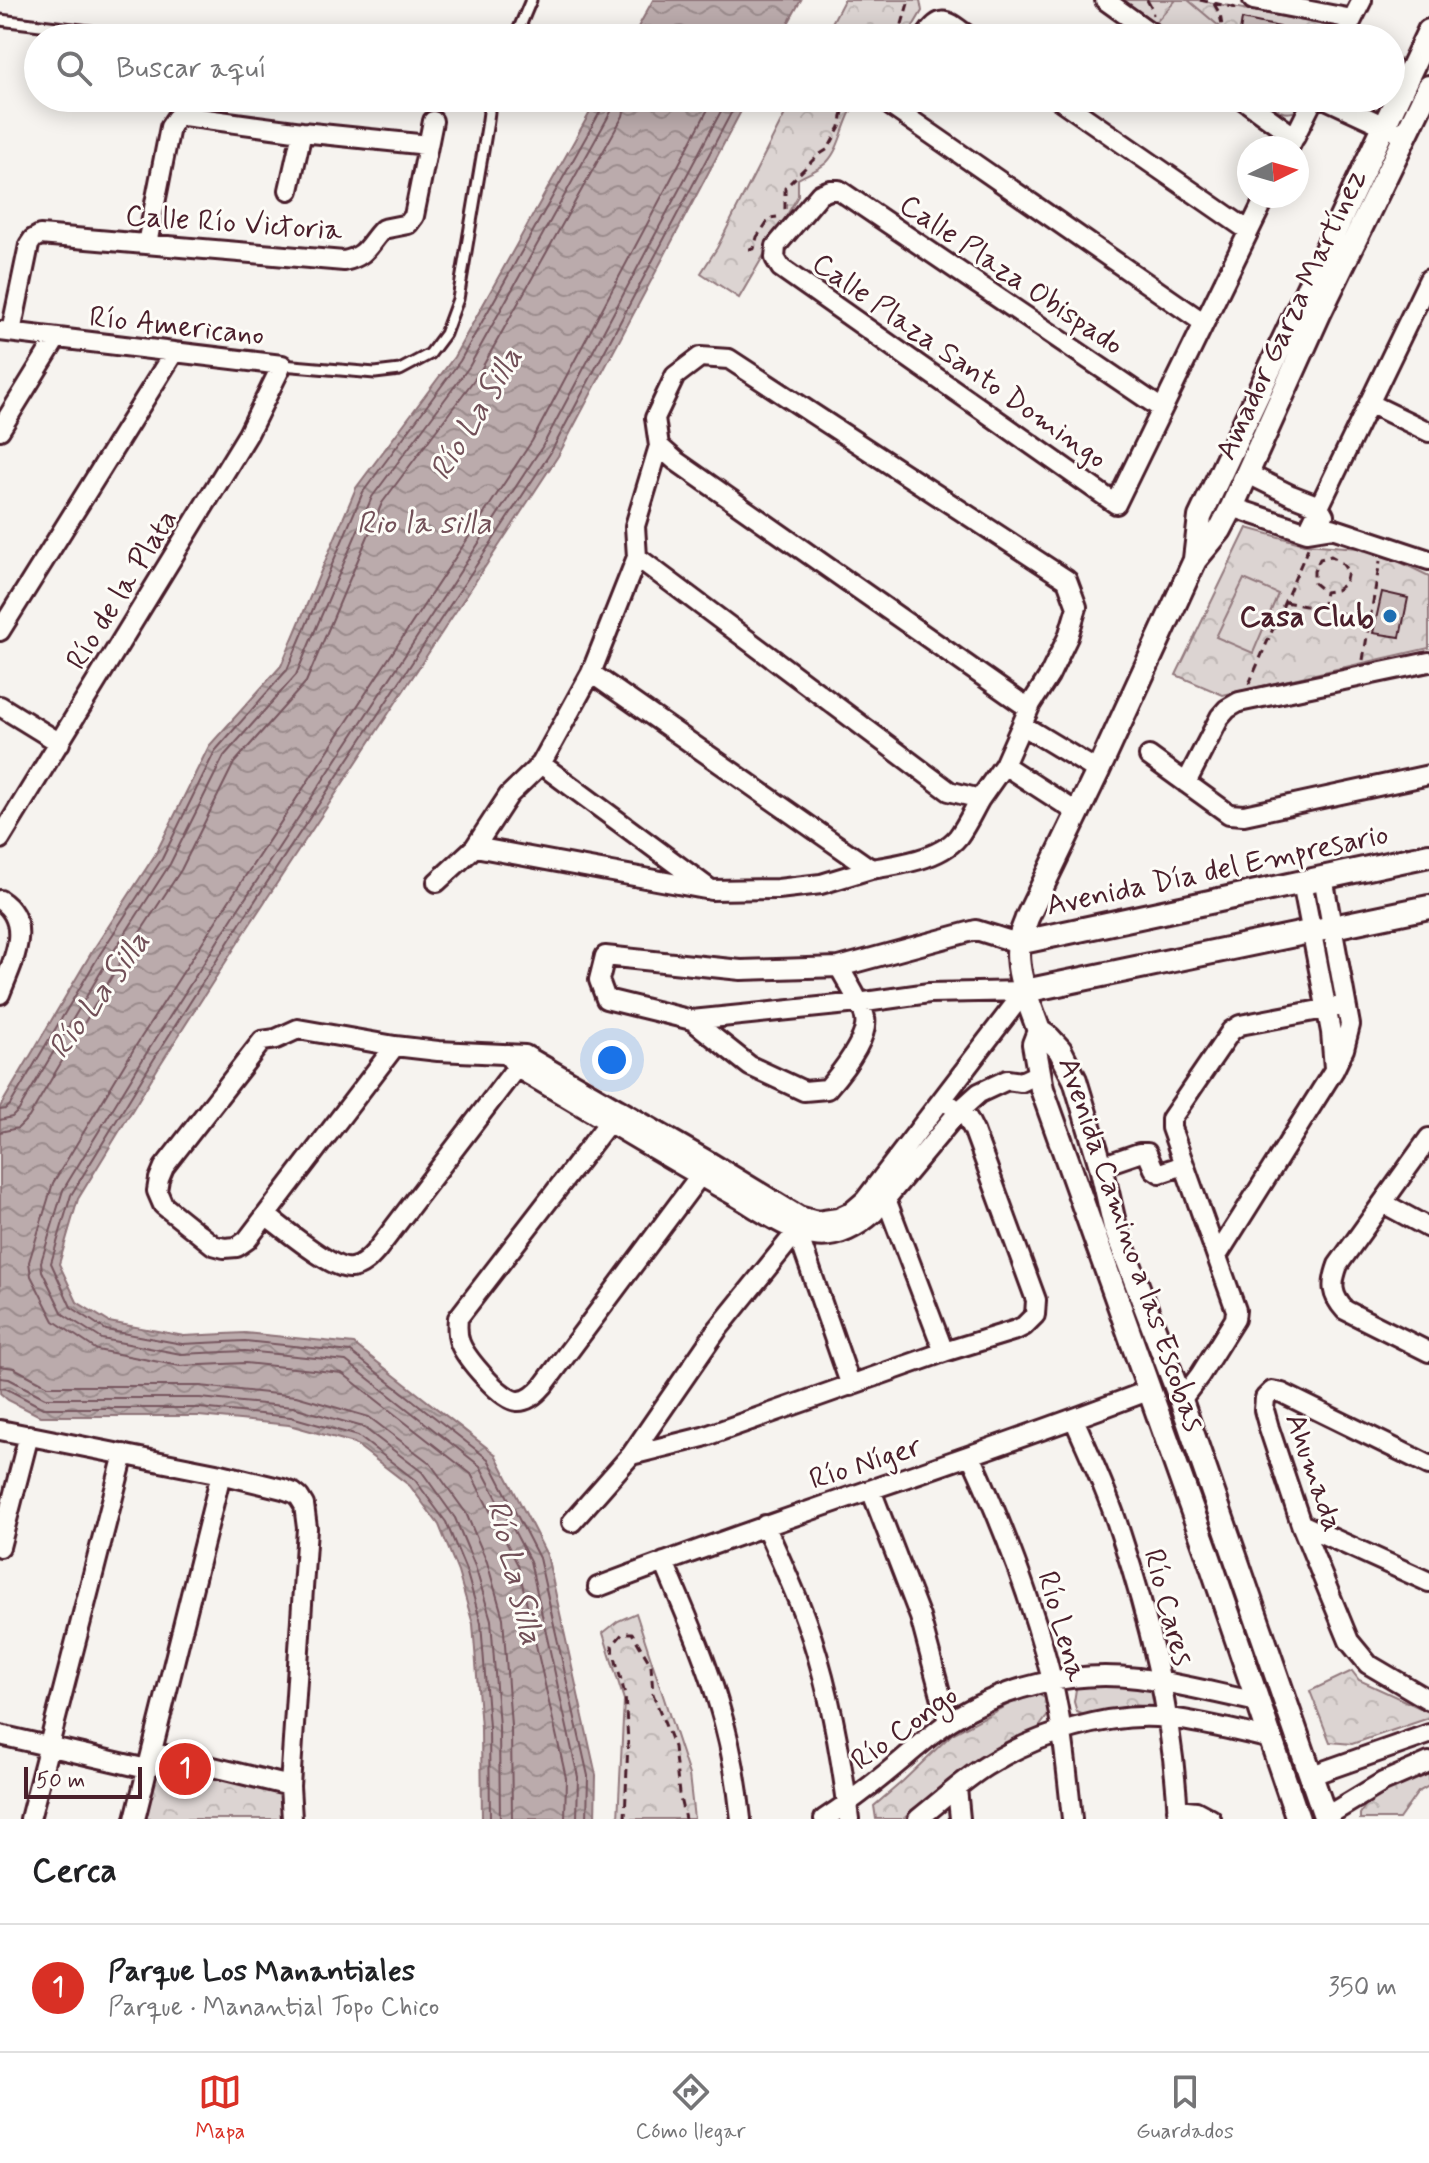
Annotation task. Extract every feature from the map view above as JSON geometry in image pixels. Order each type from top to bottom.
[{"type":"street","points":[[1105,0],[1147,24]]},
{"type":"street","points":[[1253,0],[1352,19]]},
{"type":"street","points":[[1350,24],[1362,0]]},
{"type":"street","name":"Amador Garza Martínez","points":[[1405,75],[1429,31]]},
{"type":"street","name":"Amador Garza Martínez","points":[[1039,1031],[1025,991],[1019,961],[1018,943],[1027,918],[1195,560],[1220,530],[1248,474],[1319,314],[1424,97]]},
{"type":"street","points":[[900,112],[1204,323]]},
{"type":"street","points":[[1077,112],[1249,231]]},
{"type":"street","points":[[1257,112],[1285,136]]},
{"type":"street","points":[[1295,136],[1307,112]]},
{"type":"street","points":[[1353,112],[1406,136]]},
{"type":"street","name":"Amador Garza Martínez","points":[[1195,560],[1200,517],[1389,112]]},
{"type":"street","points":[[147,244],[170,127],[176,118],[184,116],[428,145]]},
{"type":"street","name":"Calle Río Victoria","points":[[5,332],[29,245],[40,235],[344,261],[356,258],[367,251],[383,229],[408,224],[414,216],[433,121]]},
{"type":"street","points":[[289,190],[302,132]]},
{"type":"street","name":"Calle Plaza Obispado","points":[[775,258],[776,246],[820,194],[839,190],[1162,409]]},
{"type":"street","points":[[1162,409],[1260,208]]},
{"type":"street","name":"Calle Plaza Santo Domingo","points":[[775,258],[781,268],[1116,504],[1162,409]]},
{"type":"street","points":[[1308,538],[1319,506],[1369,403],[1424,303],[1429,279]]},
{"type":"street","name":"Río Americano","points":[[5,332],[282,365]]},
{"type":"street","points":[[0,430],[56,339]]},
{"type":"street","points":[[0,631],[174,352]]},
{"type":"street","points":[[437,882],[475,847],[509,795],[541,764],[591,673],[637,557],[635,526],[659,446],[655,418],[675,376],[700,357],[729,359],[1067,580],[1077,607],[1068,637],[1049,676],[1031,704],[1004,765],[956,839],[929,856],[908,864],[871,869],[821,884],[792,888],[711,890],[475,847]]},
{"type":"street","name":"Río de la Plata","points":[[2,831],[60,743],[248,434],[282,365]]},
{"type":"street","points":[[1369,403],[1429,432]]},
{"type":"street","points":[[659,446],[1008,694],[1021,703],[1031,704]]},
{"type":"street","points":[[1248,474],[1319,506],[1332,528]]},
{"type":"street","points":[[1232,507],[1308,538],[1332,528],[1429,560]]},
{"type":"street","points":[[637,557],[949,791],[980,799]]},
{"type":"street","points":[[1186,783],[1220,717],[1239,702],[1429,662]]},
{"type":"street","points":[[591,673],[871,869]]},
{"type":"street","points":[[0,706],[60,743]]},
{"type":"street","points":[[1022,725],[1098,771]]},
{"type":"street","points":[[1149,756],[1229,814],[1244,815],[1429,775]]},
{"type":"street","points":[[541,764],[711,890]]},
{"type":"street","points":[[1004,765],[1078,813]]},
{"type":"street","name":"Avenida Día del Empresario","points":[[1018,943],[1429,855]]},
{"type":"street","points":[[1217,1256],[1334,1070],[1344,1049],[1350,1025],[1322,929],[1312,879]]},
{"type":"street","points":[[0,994],[19,942],[15,917],[1,901]]},
{"type":"street","points":[[1018,943],[976,930],[839,967],[741,970],[605,956],[599,980],[606,999],[692,1020],[929,993],[1025,991],[1429,907]]},
{"type":"street","points":[[1322,929],[1326,1009],[1334,1070]]},
{"type":"street","points":[[692,1020],[750,1066],[804,1091],[827,1089],[847,1066],[865,1029],[865,1016],[839,967]]},
{"type":"street","points":[[395,1046],[267,1216],[237,1247],[213,1245],[163,1205],[157,1191],[164,1167],[262,1041],[276,1039],[298,1029],[395,1046],[516,1059],[817,1237],[839,1234],[858,1226],[874,1213],[883,1189],[943,1099],[1025,991]]},
{"type":"street","points":[[1181,1400],[1235,1319],[1236,1310],[1171,1128],[1171,1119],[1231,1031],[1240,1025],[1346,1005]]},
{"type":"street","name":"Avenida Camino a las Escobas","points":[[1298,1819],[1038,1074],[1034,1044],[1039,1031],[1060,1050],[1068,1063],[1101,1166],[1115,1227],[1181,1400],[1326,1818]]},
{"type":"street","points":[[267,1216],[335,1266],[351,1269],[365,1262],[377,1250],[516,1059]]},
{"type":"street","points":[[883,1189],[979,1093],[1007,1080],[1021,1082],[1038,1074]]},
{"type":"street","points":[[631,1455],[686,1442],[851,1386],[1024,1326],[1035,1315],[1033,1290],[974,1131],[968,1119],[943,1099]]},
{"type":"street","points":[[614,1116],[458,1318],[457,1330],[466,1355],[509,1399],[523,1401],[543,1386],[706,1169]]},
{"type":"street","points":[[1429,1138],[1338,1265],[1332,1290],[1336,1301],[1345,1310],[1429,1352]]},
{"type":"street","points":[[1101,1166],[1139,1153],[1147,1153],[1154,1169],[1160,1173],[1184,1165]]},
{"type":"street","points":[[883,1189],[944,1352]]},
{"type":"street","points":[[1383,1203],[1429,1228]]},
{"type":"street","points":[[798,1224],[851,1386]]},
{"type":"street","points":[[572,1522],[631,1455],[717,1330],[798,1224]]},
{"type":"street","name":"Río Níger","points":[[598,1587],[1150,1390]]},
{"type":"street","name":"Ahumada","points":[[1429,1465],[1282,1393],[1272,1391],[1265,1398],[1264,1410],[1301,1524],[1349,1641],[1368,1664],[1429,1700]]},
{"type":"street","name":"Río Cares","points":[[1074,1419],[1120,1530],[1133,1575],[1160,1681],[1178,1814]]},
{"type":"street","points":[[0,1430],[221,1474],[294,1493],[304,1505],[307,1528],[290,1786],[292,1819]]},
{"type":"street","points":[[0,1547],[29,1435]]},
{"type":"street","points":[[30,1819],[124,1454]]},
{"type":"street","name":"Río Lena","points":[[971,1456],[1012,1551],[1052,1682],[1062,1732],[1072,1819]]},
{"type":"street","points":[[135,1819],[221,1474]]},
{"type":"street","points":[[871,1490],[920,1617],[948,1722]]},
{"type":"street","points":[[1301,1524],[1429,1582]]},
{"type":"street","points":[[765,1525],[806,1620],[818,1659],[829,1700],[848,1812]]},
{"type":"street","points":[[1206,1549],[1230,1540]]},
{"type":"street","points":[[664,1562],[719,1702],[729,1741],[741,1819]]},
{"type":"street","name":"Río Congo","points":[[824,1819],[848,1812],[948,1722],[1011,1691],[1052,1682],[1113,1676],[1160,1681],[1258,1702]]},
{"type":"street","points":[[918,1819],[983,1767],[1005,1755],[1026,1744],[1104,1721],[1166,1718],[1271,1739]]},
{"type":"street","points":[[1312,1775],[1429,1734]]},
{"type":"street","points":[[0,1735],[48,1746],[150,1760],[290,1786]]},
{"type":"street","points":[[1326,1818],[1383,1782],[1429,1762]]},
{"type":"street","points":[[957,1788],[960,1819]]},
{"type":"street","points":[[1178,1814],[1196,1811],[1211,1819]]},
{"type":"lane","points":[[521,24],[531,0]]},
{"type":"lane","points":[[0,20],[32,24]]},
{"type":"lane","name":"Río Americano","points":[[282,365],[375,373],[400,370],[430,354],[445,334],[458,299],[489,112]]},
{"type":"path","points":[[902,24],[909,0]]},
{"type":"path","points":[[1147,0],[1155,24]]},
{"type":"path","points":[[1214,4],[1222,24]]},
{"type":"path","points":[[749,249],[754,249],[757,237],[770,218],[785,217],[785,188],[828,149],[840,127],[843,112]]},
{"type":"path","points":[[1246,690],[1285,602],[1308,538]]},
{"type":"path","points":[[1363,663],[1381,553]]},
{"type":"path","points":[[1331,556],[1348,571],[1345,584],[1325,592],[1314,583],[1314,571],[1320,559],[1331,556]]},
{"type":"path","points":[[1322,609],[1325,592]]},
{"type":"path","points":[[1285,602],[1370,619]]},
{"type":"path","points":[[625,1819],[628,1741],[625,1695],[612,1646],[623,1633],[632,1633],[651,1665],[653,1694],[674,1747],[685,1819]]},
{"type":"green space","points":[[844,0],[920,0],[922,11],[914,24],[831,24]]},
{"type":"green space","points":[[1121,0],[1198,0],[1319,24],[1158,24]]},
{"type":"green space","points":[[1176,0],[1188,0],[1216,24],[1159,24],[1156,22]]},
{"type":"green space","points":[[786,112],[851,112],[833,155],[817,169],[798,179],[798,196],[739,298],[701,273],[717,248]]},
{"type":"green space","points":[[1247,528],[1304,544],[1373,549],[1429,576],[1429,648],[1223,695],[1176,675]]},
{"type":"green space","points":[[1244,579],[1278,594],[1253,653],[1216,637]]},
{"type":"green space","points":[[636,1613],[689,1775],[694,1819],[618,1819],[624,1700],[603,1633],[618,1621]]},
{"type":"green space","points":[[1352,1671],[1359,1680],[1429,1712],[1429,1718],[1352,1744],[1330,1742],[1310,1691]]},
{"type":"green space","points":[[1087,1681],[1154,1686],[1159,1707],[1132,1705],[1086,1716],[1077,1712],[1074,1702],[1076,1689]]},
{"type":"green space","points":[[1032,1692],[1048,1699],[1048,1715],[1037,1730],[979,1758],[903,1819],[876,1819],[874,1806],[952,1734]]},
{"type":"green space","points":[[152,1752],[290,1786],[292,1819],[135,1819]]},
{"type":"green space","points":[[1429,1772],[1429,1786],[1418,1792],[1399,1819],[1360,1819],[1369,1799]]},
{"type":"water","points":[[653,0],[801,0],[788,24],[640,24]]},
{"type":"water","name":"Rio la silla","points":[[590,112],[741,112],[558,456],[161,1063],[78,1199],[59,1264],[77,1302],[109,1322],[184,1336],[245,1333],[354,1344],[495,1454],[547,1555],[596,1775],[595,1819],[482,1819],[481,1728],[473,1624],[458,1572],[439,1525],[410,1486],[354,1443],[289,1425],[199,1416],[40,1416],[0,1393],[0,1107],[93,950],[155,855],[209,746],[281,666],[356,488],[454,357]]},
{"type":"building","points":[[1242,19],[1266,24],[1241,24]]},
{"type":"building","name":"Casa Club","points":[[1382,592],[1408,598],[1400,637],[1373,633]]},
{"type":"place","name":"Casa Club","points":[[1390,616]]},
{"type":"place","name":"Parque Los Manantiales","points":[[185,1769]]},
{"type":"water label","name":"Río La Silla","points":[[475,413]]},
{"type":"water label","name":"Río La Silla","points":[[98,994]]},
{"type":"water label","name":"Río La Silla","points":[[516,1572]]}]
